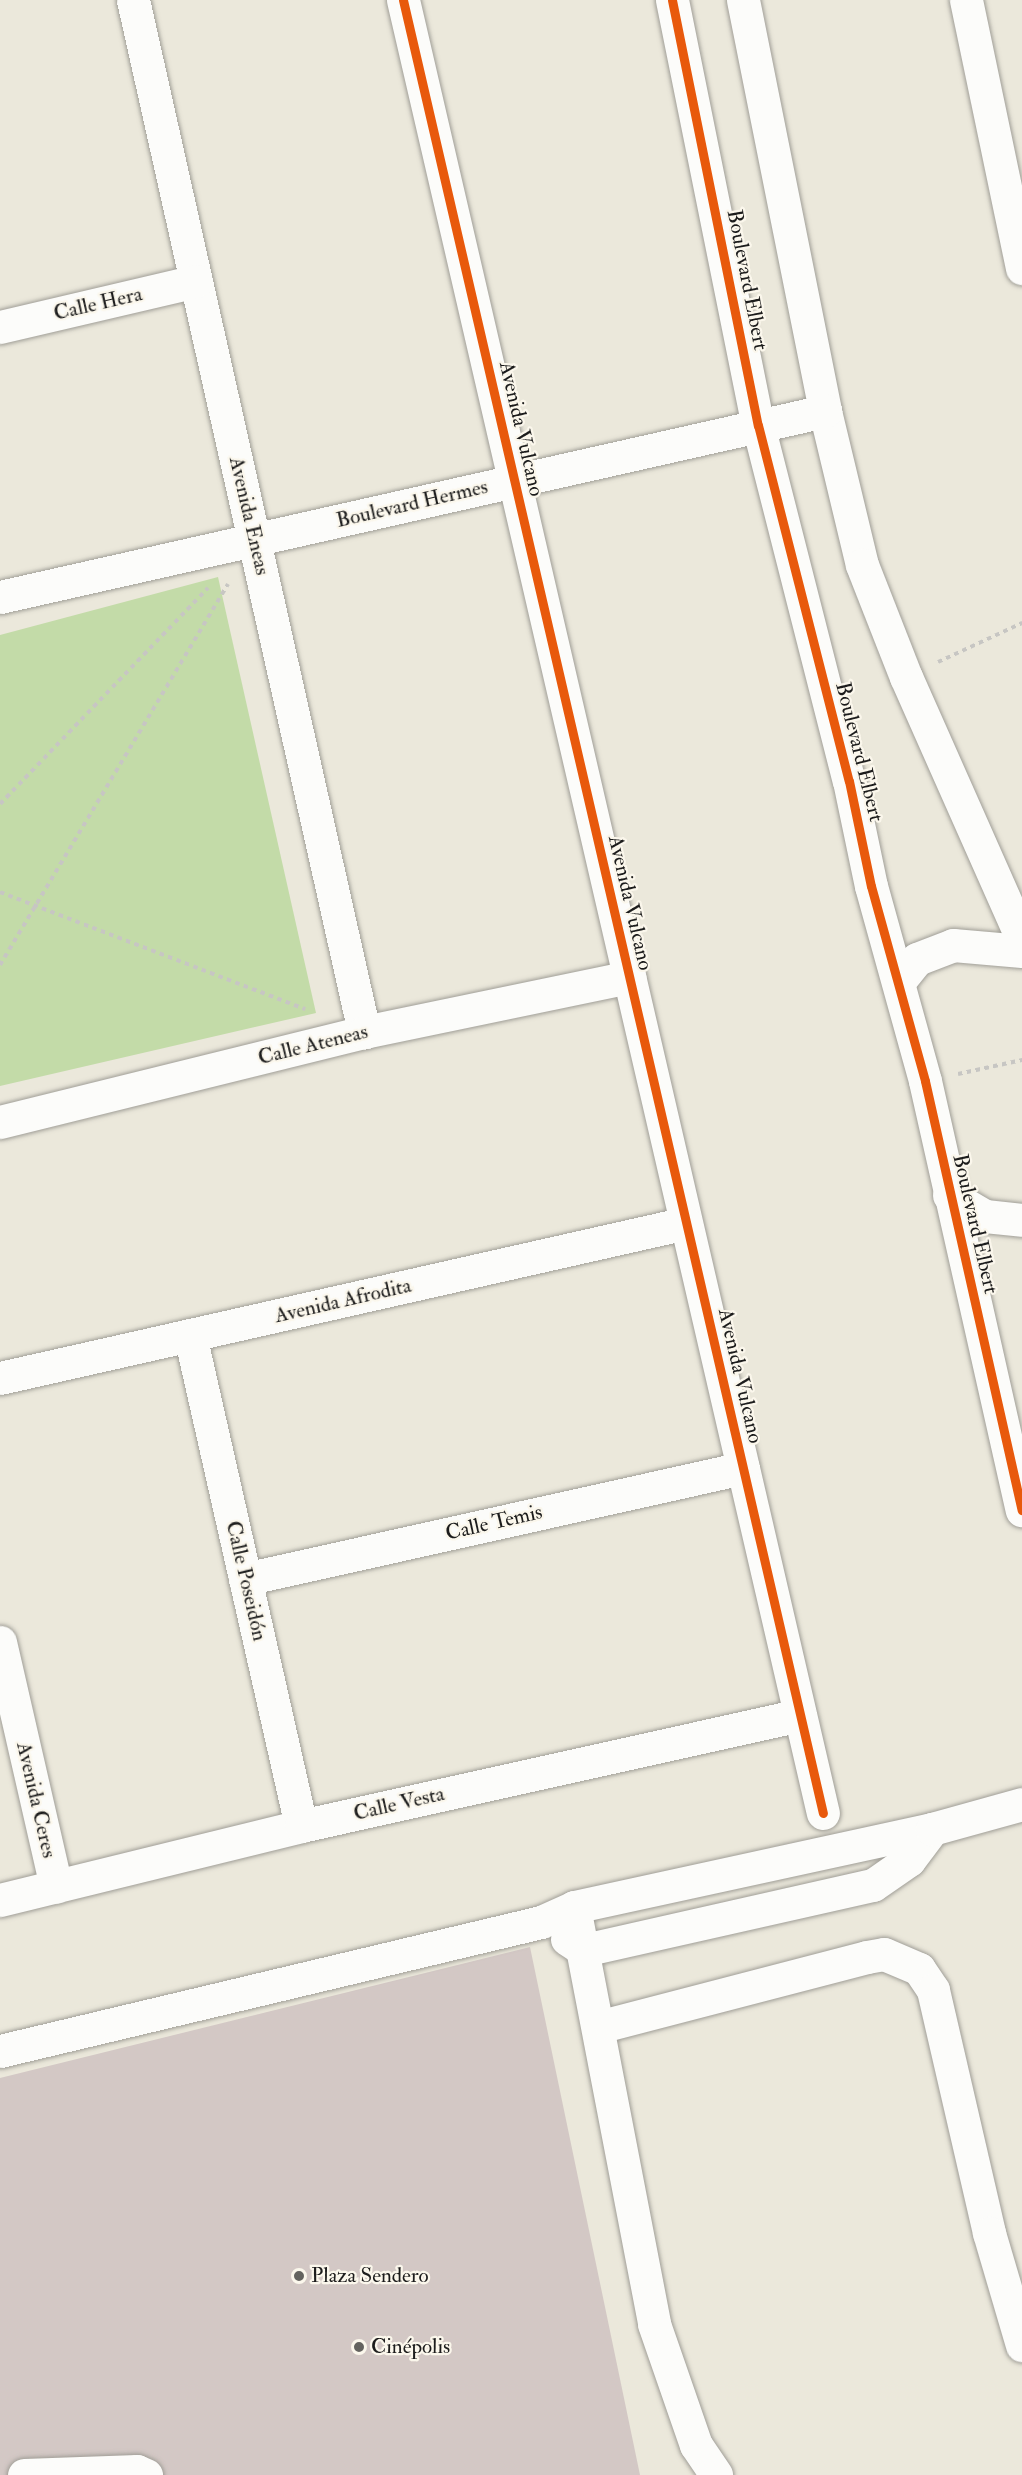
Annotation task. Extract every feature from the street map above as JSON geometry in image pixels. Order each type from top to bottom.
[{"type":"street","name":"Avenida Eneas","points":[[133,0],[364,1032]]},
{"type":"street","name":"Avenida Vulcano","points":[[403,0],[823,1813]]},
{"type":"street","name":"Boulevard Elbert","points":[[672,0],[758,425],[849,781],[871,886],[900,980],[925,1081],[1022,1510]]},
{"type":"street","points":[[743,0],[825,411],[862,565],[906,677],[1022,939]]},
{"type":"street","points":[[966,0],[1022,268]]},
{"type":"street","name":"Calle Hera","points":[[0,327],[196,281]]},
{"type":"street","name":"Boulevard Hermes","points":[[0,597],[825,411]]},
{"type":"street","points":[[900,980],[917,959],[953,945],[1022,951]]},
{"type":"street","name":"Calle Ateneas","points":[[0,1122],[364,1032],[629,977]]},
{"type":"street","points":[[949,1195],[985,1216],[1022,1220]]},
{"type":"street","name":"Avenida Afrodita","points":[[0,1378],[686,1223]]},
{"type":"street","name":"Calle Poseidón","points":[[190,1335],[301,1826]]},
{"type":"street","name":"Calle Temis","points":[[245,1579],[743,1468]]},
{"type":"street","name":"Avenida Ceres","points":[[0,1642],[56,1887]]},
{"type":"street","name":"Calle Vesta","points":[[0,1900],[301,1826],[800,1715]]},
{"type":"street","points":[[0,2051],[541,1922],[573,1907],[932,1829],[1022,1804]]},
{"type":"street","points":[[541,1922],[584,1950],[873,1885],[909,1860],[932,1829]]},
{"type":"street","points":[[573,1907],[584,1950],[613,2127],[654,2324],[696,2445],[716,2475]]},
{"type":"street","points":[[598,2027],[867,1957],[884,1954],[920,1969],[933,1990],[989,2233],[1022,2345]]},
{"type":"street","points":[[24,2475],[137,2471],[146,2475]]},
{"type":"path","points":[[0,965],[254,539]]},
{"type":"path","points":[[0,804],[210,586]]},
{"type":"path","points":[[906,677],[1022,623]]},
{"type":"path","points":[[0,892],[364,1032]]},
{"type":"path","points":[[925,1081],[1022,1060]]},
{"type":"green space","points":[[218,577],[316,1013],[0,1086],[0,635]]},
{"type":"building","name":"Plaza Sendero","points":[[530,1947],[640,2475],[0,2475],[0,2078]]},
{"type":"cycle path","points":[[403,0],[823,1813]]},
{"type":"cycle path","points":[[672,0],[758,425],[849,781],[871,886],[925,1081],[1022,1510]]},
{"type":"place","name":"Plaza Sendero","points":[[299,2276]]},
{"type":"place","name":"Cinépolis","points":[[359,2347]]}]
